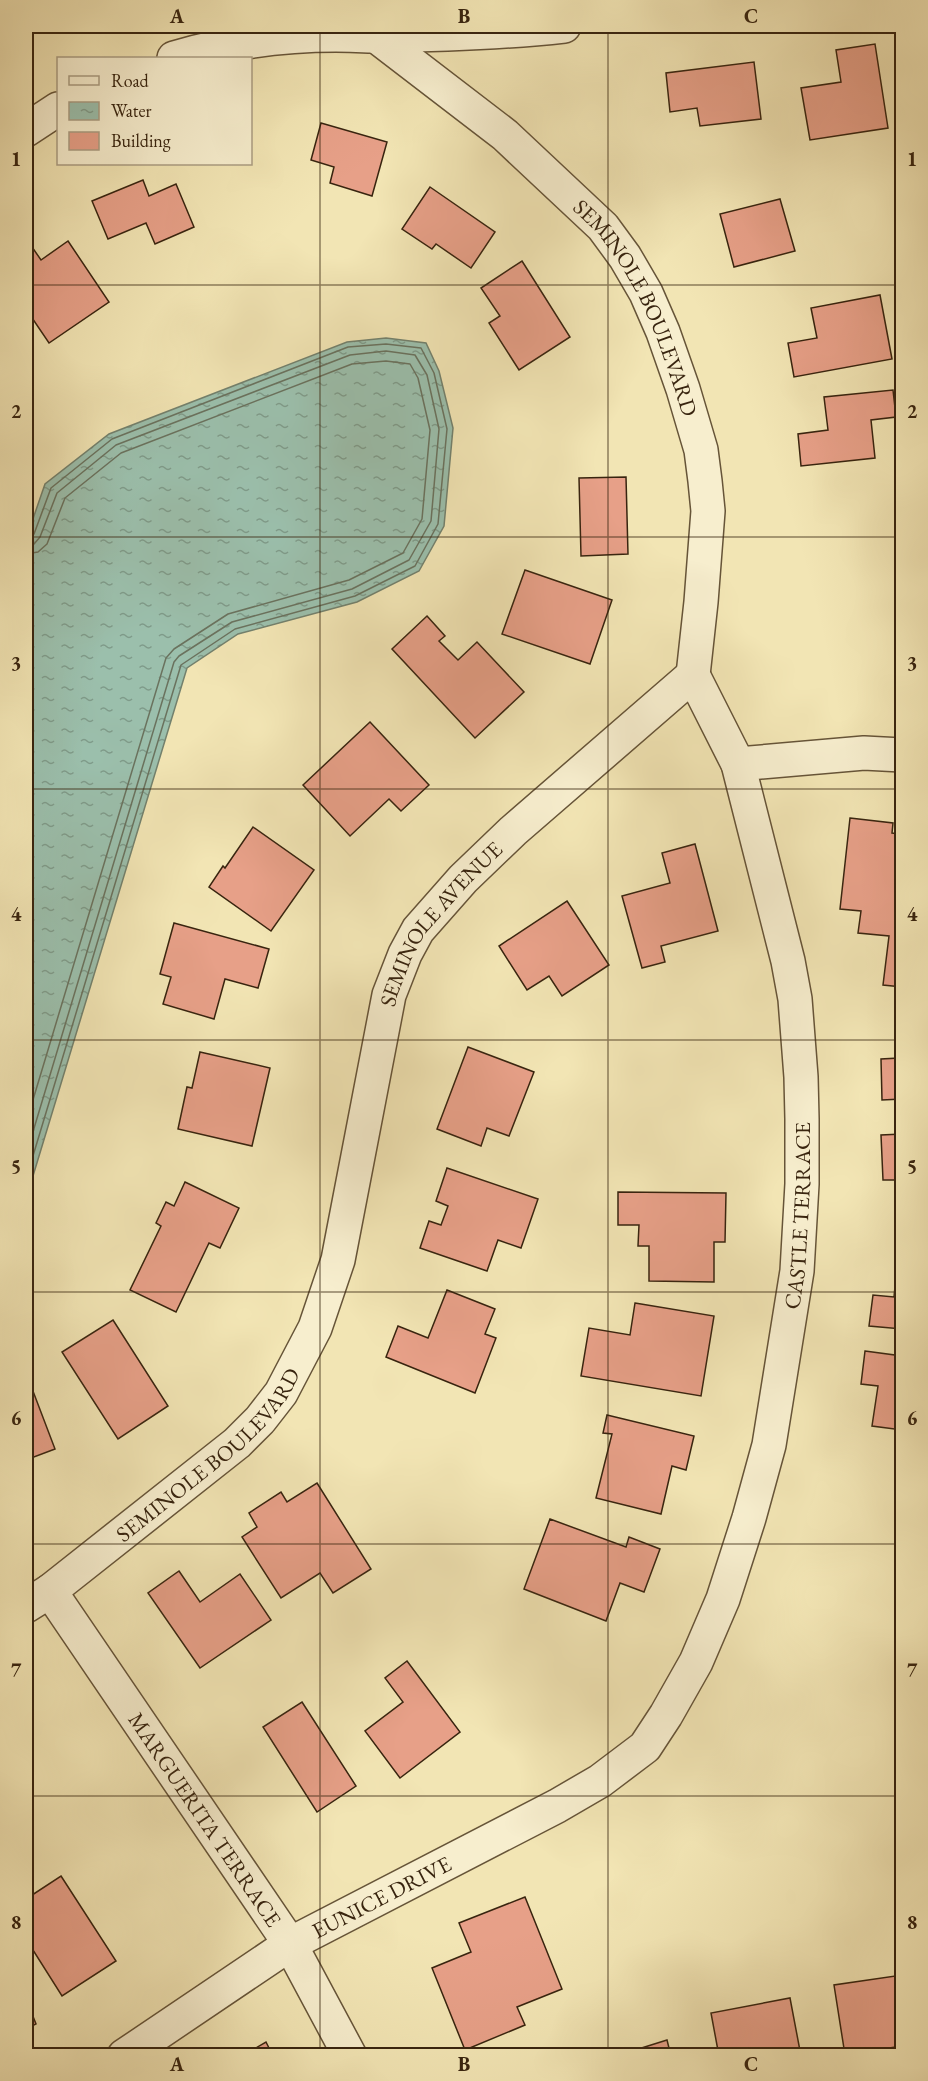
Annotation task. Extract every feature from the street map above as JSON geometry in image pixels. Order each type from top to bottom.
[{"type":"street","points":[[178,57],[239,43],[335,35],[376,36],[483,32],[564,26]]},
{"type":"street","name":"SEMINOLE BOULEVARD","points":[[376,36],[505,135],[603,227],[625,257],[646,293],[663,332],[683,389],[701,450],[705,481],[708,511],[693,675]]},
{"type":"street","points":[[26,130],[57,110]]},
{"type":"street","name":"CASTLE TERRACE","points":[[645,1747],[696,1662],[723,1599],[749,1518],[769,1445],[792,1312],[798,1260],[802,1184],[801,1077],[795,999],[788,961],[738,764],[693,675]]},
{"type":"street","name":"SEMINOLE AVENUE","points":[[338,1260],[389,995],[405,954],[418,930],[463,879],[513,831],[693,675]]},
{"type":"street","points":[[738,764],[864,753],[903,755]]},
{"type":"street","name":"SEMINOLE BOULEVARD","points":[[38,1599],[184,1486],[237,1443],[260,1420],[281,1393],[315,1328],[338,1260]]},
{"type":"street","name":"MARGUERITA TERRACE","points":[[38,1599],[290,1944],[350,2055]]},
{"type":"street","name":"EUNICE DRIVE","points":[[124,2055],[290,1944],[557,1806],[600,1781],[645,1747]]},
{"type":"water","points":[[386,338],[426,343],[439,371],[453,428],[444,526],[419,571],[357,602],[238,634],[187,668],[26,1199],[26,539],[45,484],[109,434],[347,342]]},
{"type":"building","points":[[26,26],[65,26],[65,30],[26,34]]},
{"type":"building","points":[[875,44],[888,128],[810,140],[801,88],[841,82],[836,50]]},
{"type":"building","points":[[754,62],[761,119],[700,126],[697,108],[670,112],[666,73]]},
{"type":"building","points":[[321,123],[387,142],[372,196],[330,183],[334,167],[311,160]]},
{"type":"building","points":[[143,180],[149,196],[176,184],[194,227],[155,244],[146,223],[108,239],[92,201]]},
{"type":"building","points":[[430,187],[495,232],[471,268],[436,244],[432,249],[402,229]]},
{"type":"building","points":[[780,199],[795,251],[734,267],[720,214]]},
{"type":"building","points":[[68,241],[109,302],[49,343],[26,309],[26,247],[30,244],[41,260]]},
{"type":"building","points":[[522,261],[570,337],[519,370],[489,323],[500,316],[481,288]]},
{"type":"building","points":[[880,295],[892,359],[794,377],[788,343],[817,338],[811,308]]},
{"type":"building","points":[[893,390],[896,417],[871,420],[875,458],[801,466],[798,434],[828,430],[824,397]]},
{"type":"building","points":[[626,477],[628,554],[581,556],[579,478]]},
{"type":"building","points":[[525,570],[612,600],[590,664],[502,634]]},
{"type":"building","points":[[427,616],[445,636],[439,641],[458,660],[477,642],[524,692],[475,738],[392,649]]},
{"type":"building","points":[[370,722],[429,785],[401,811],[389,799],[350,836],[303,785]]},
{"type":"building","points":[[850,818],[893,823],[892,833],[902,834],[902,987],[883,985],[889,936],[858,933],[861,911],[840,909]]},
{"type":"building","points":[[253,827],[314,870],[271,931],[209,887]]},
{"type":"building","points":[[695,844],[718,931],[661,946],[665,962],[642,968],[622,896],[670,883],[662,853]]},
{"type":"building","points":[[567,901],[609,965],[562,996],[549,976],[527,990],[499,946]]},
{"type":"building","points":[[174,923],[269,949],[258,988],[225,979],[214,1019],[163,1004],[171,977],[160,974]]},
{"type":"building","points":[[898,1020],[902,1020],[902,1099],[882,1100],[881,1059],[899,1058]]},
{"type":"building","points":[[468,1047],[534,1072],[509,1136],[487,1128],[481,1146],[437,1129]]},
{"type":"building","points":[[200,1052],[270,1068],[252,1146],[178,1129],[187,1087],[192,1088]]},
{"type":"building","points":[[902,1134],[902,1180],[883,1180],[881,1135]]},
{"type":"building","points":[[447,1168],[538,1199],[521,1248],[498,1240],[487,1271],[420,1248],[429,1221],[441,1225],[448,1206],[436,1201]]},
{"type":"building","points":[[185,1182],[239,1208],[220,1248],[209,1243],[176,1312],[130,1290],[161,1226],[156,1223],[166,1202],[174,1206]]},
{"type":"building","points":[[618,1192],[726,1193],[725,1242],[714,1242],[714,1282],[649,1281],[649,1246],[638,1246],[639,1225],[618,1225]]},
{"type":"building","points":[[898,1256],[902,1256],[902,1329],[869,1326],[873,1295],[894,1297]]},
{"type":"building","points":[[447,1290],[495,1309],[485,1334],[496,1338],[475,1393],[386,1357],[398,1326],[428,1338]]},
{"type":"building","points":[[635,1303],[714,1316],[701,1396],[581,1376],[589,1328],[630,1335]]},
{"type":"building","points":[[113,1320],[168,1406],[118,1439],[62,1352]]},
{"type":"building","points":[[865,1351],[902,1356],[902,1430],[872,1426],[878,1386],[861,1384]]},
{"type":"building","points":[[28,1378],[55,1449],[26,1460],[26,1379]]},
{"type":"building","points":[[607,1415],[694,1436],[686,1470],[672,1466],[661,1514],[596,1498],[612,1434],[603,1433]]},
{"type":"building","points":[[317,1483],[371,1569],[333,1593],[320,1573],[281,1598],[242,1537],[257,1527],[249,1513],[281,1492],[287,1502]]},
{"type":"building","points":[[550,1519],[626,1547],[629,1537],[660,1549],[644,1592],[620,1583],[606,1621],[524,1589]]},
{"type":"building","points":[[179,1571],[200,1602],[240,1574],[271,1620],[200,1668],[148,1593]]},
{"type":"building","points":[[407,1661],[460,1732],[400,1778],[365,1731],[403,1702],[385,1678]]},
{"type":"building","points":[[302,1702],[356,1786],[317,1812],[263,1727]]},
{"type":"building","points":[[61,1876],[116,1961],[62,1996],[26,1939],[26,1899]]},
{"type":"building","points":[[525,1897],[562,1989],[517,2007],[525,2025],[465,2050],[432,1968],[471,1952],[459,1923]]},
{"type":"building","points":[[902,1975],[902,2046],[845,2055],[834,1985]]},
{"type":"building","points":[[790,1998],[801,2056],[719,2056],[711,2013]]},
{"type":"building","points":[[26,1999],[36,2024],[26,2029]]},
{"type":"building","points":[[667,2040],[671,2056],[616,2056]]},
{"type":"building","points":[[266,2042],[273,2056],[242,2056]]}]
